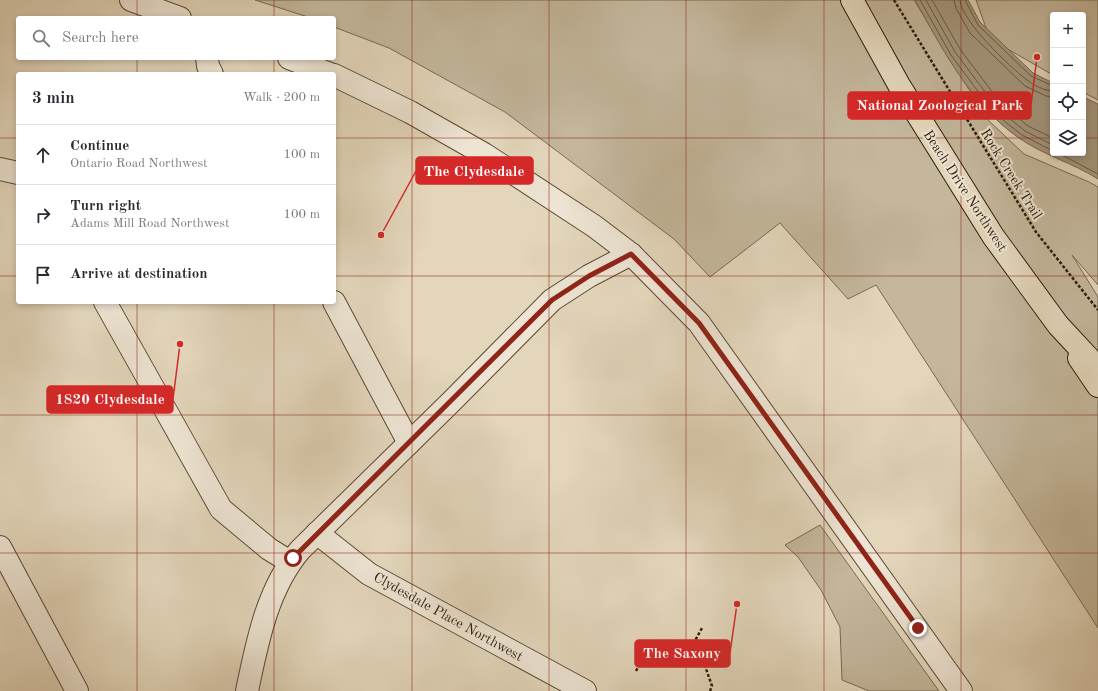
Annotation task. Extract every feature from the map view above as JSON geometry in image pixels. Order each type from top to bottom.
[{"type":"main road","name":"Beach Drive Northwest","points":[[852,0],[895,78],[992,236],[1058,325],[1098,368]]},
{"type":"main road","points":[[1058,325],[1098,386]]},
{"type":"street","points":[[131,0],[175,16]]},
{"type":"street","points":[[207,60],[211,72]]},
{"type":"street","points":[[294,60],[325,72]]},
{"type":"street","points":[[336,77],[410,112],[484,154],[594,226],[631,254],[699,323],[961,691]]},
{"type":"street","points":[[0,169],[16,173]]},
{"type":"street","points":[[247,691],[256,647],[266,616],[281,575],[290,562],[317,533],[552,300],[589,276],[631,254]]},
{"type":"street","points":[[106,304],[221,509],[269,549],[290,562]]},
{"type":"street","points":[[335,304],[409,443]]},
{"type":"street","name":"Clydesdale Place Northwest","points":[[317,533],[369,574],[585,691]]},
{"type":"street","points":[[0,547],[77,691]]},
{"type":"path","name":"Rock Creek Trail","points":[[894,0],[1036,232],[1098,310]]},
{"type":"path","points":[[686,656],[702,628]]},
{"type":"path","points":[[636,671],[648,650],[666,646],[705,666],[712,686],[710,691]]},
{"type":"shaded area","points":[[255,0],[914,0],[988,120],[1024,154],[1098,187],[1098,285],[1072,255],[1098,297],[1098,628],[876,285],[848,299],[780,223],[710,277],[674,239],[505,112],[389,48],[336,28],[336,16],[305,16]]},
{"type":"shaded area","points":[[976,0],[1098,0],[1098,100],[1086,94],[1086,12],[1050,12],[1050,73],[990,39]]},
{"type":"shaded area","points":[[820,525],[939,691],[869,691],[842,680],[840,627],[821,590],[798,557],[785,545]]},
{"type":"water","points":[[915,0],[968,0],[980,22],[1033,73],[1050,82],[1050,155],[1019,138],[986,110],[972,93],[936,38]]},
{"type":"water","points":[[1086,98],[1098,104],[1098,179],[1052,156],[1086,156]]},
{"type":"place","name":"National Zoological Park","points":[[1037,57]]},
{"type":"place","name":"The Clydesdale","points":[[381,235]]},
{"type":"place","name":"1820 Clydesdale","points":[[180,344]]},
{"type":"place","name":"The Saxony","points":[[737,604]]},
{"type":"route","points":[[293,558],[552,300],[589,276],[631,254],[699,323],[918,628]]}]
